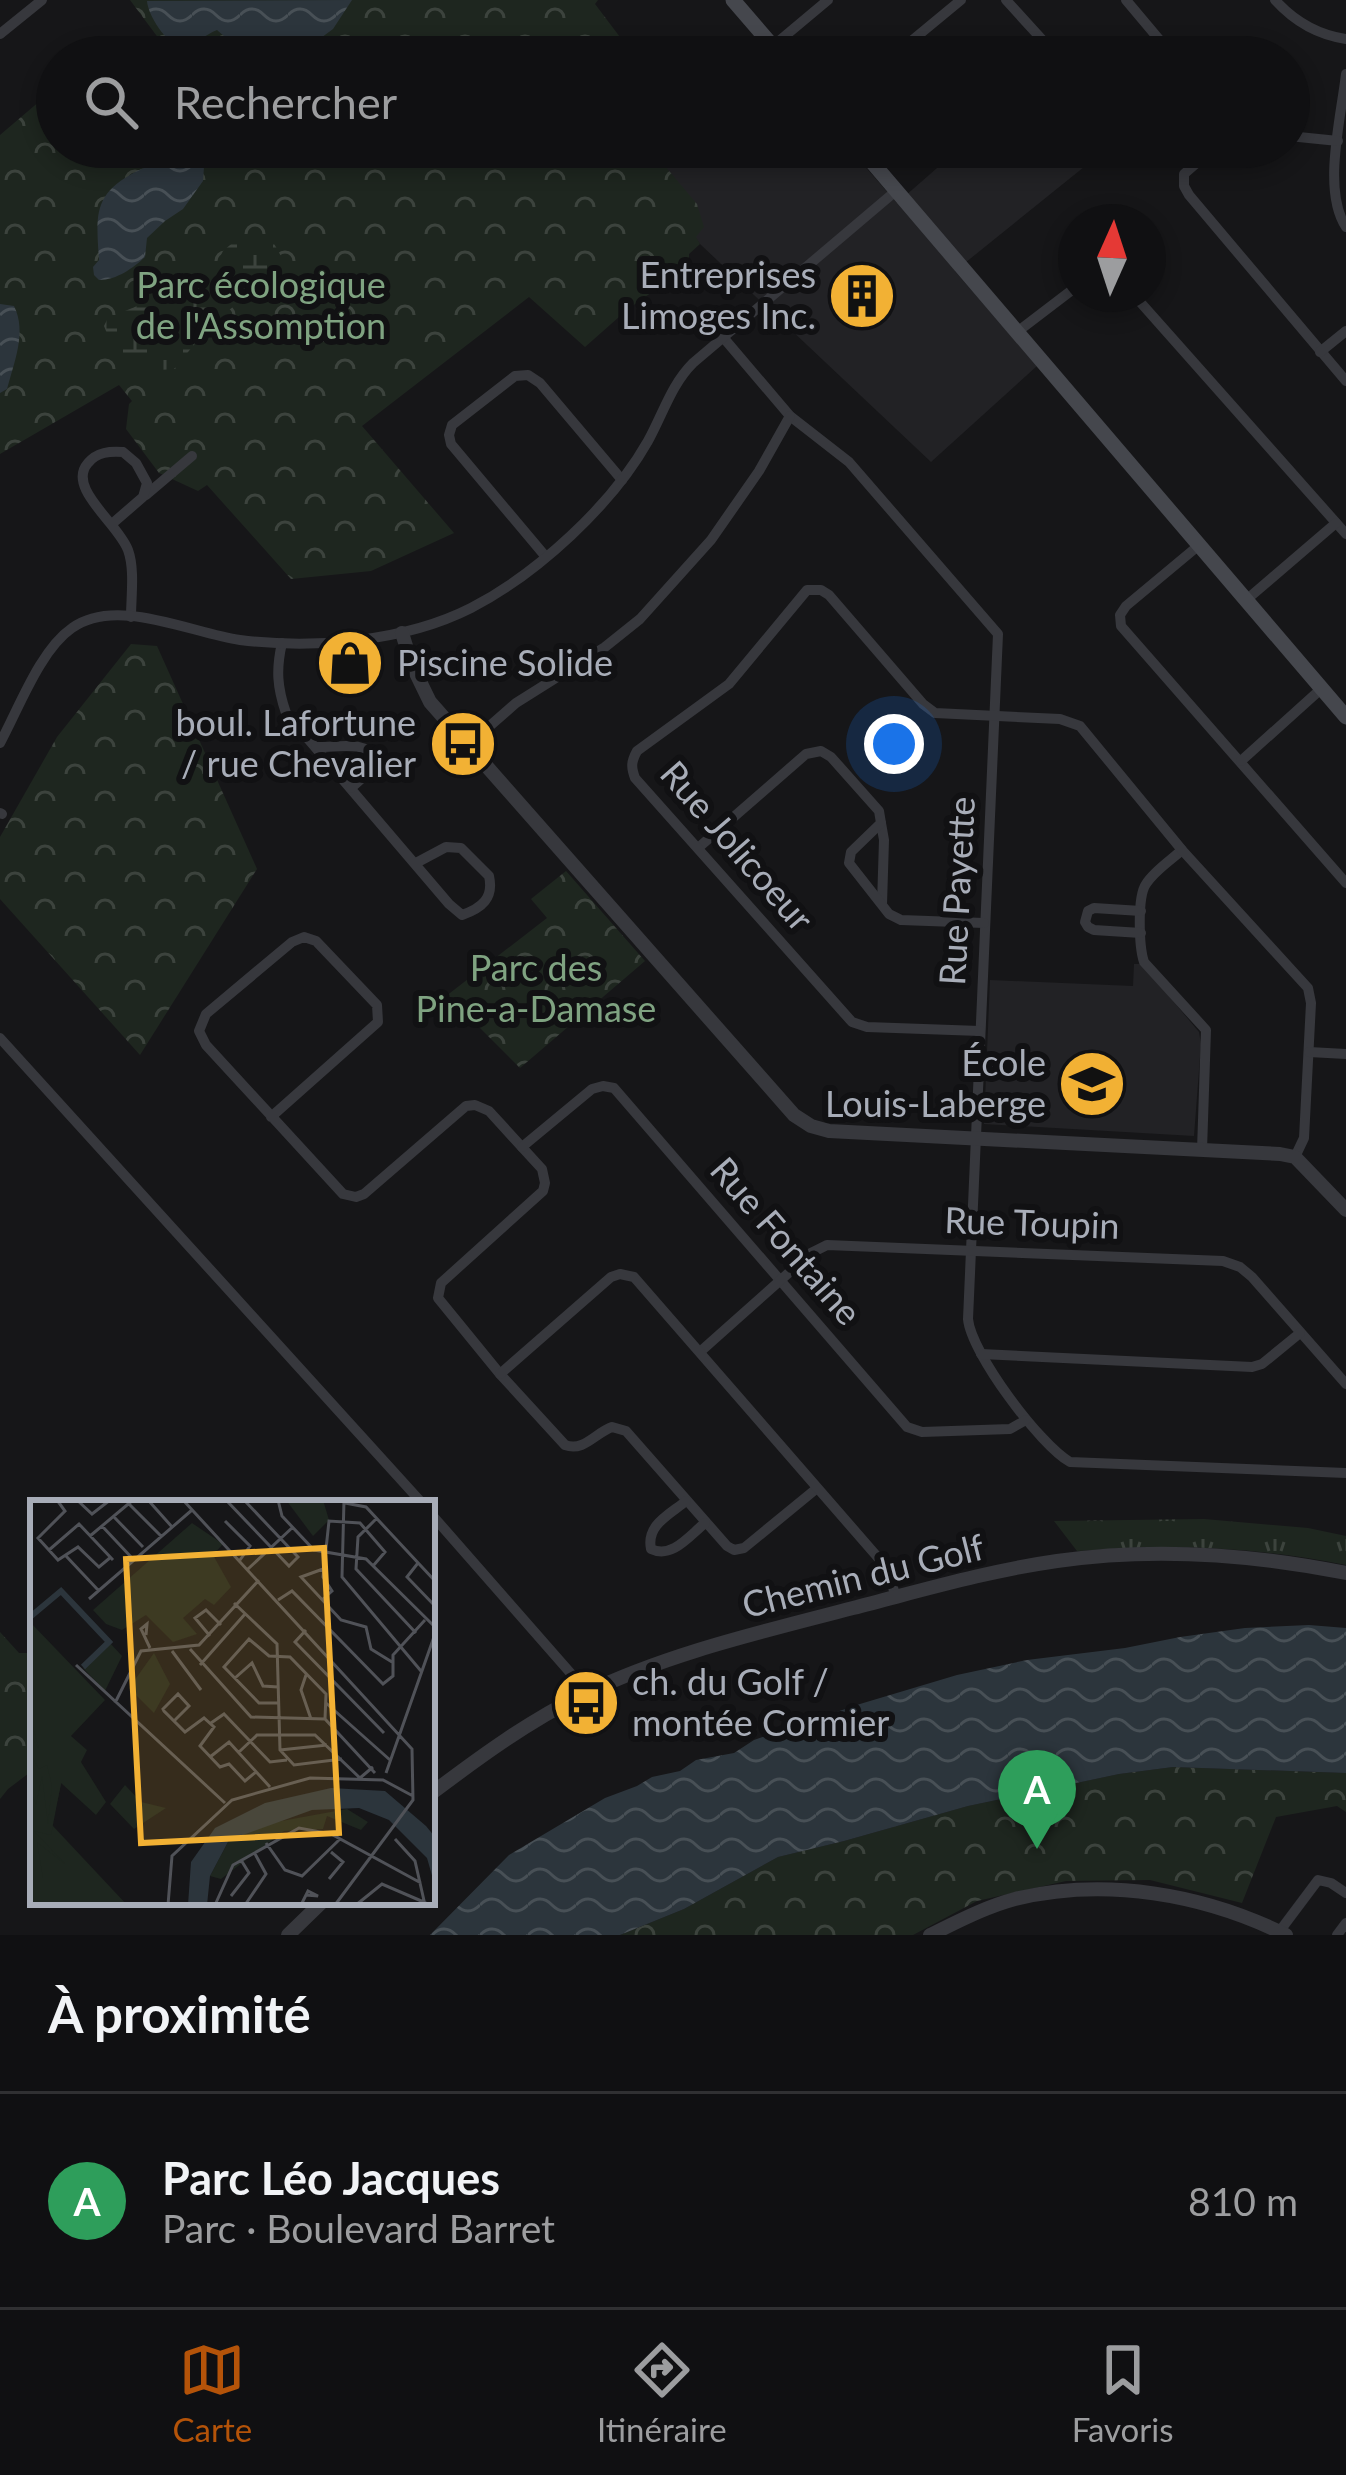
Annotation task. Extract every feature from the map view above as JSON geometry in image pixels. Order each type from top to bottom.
[{"type":"main road","points":[[733,0],[763,36]]},
{"type":"main road","points":[[878,168],[1346,717]]},
{"type":"street","points":[[0,34],[42,0]]},
{"type":"street","points":[[793,36],[828,0]]},
{"type":"street","points":[[917,36],[961,0]]},
{"type":"street","points":[[1006,0],[1039,36]]},
{"type":"street","points":[[1126,0],[1156,36]]},
{"type":"street","points":[[1275,0],[1315,31],[1346,39]]},
{"type":"street","points":[[1346,74],[1333,193],[1346,227]]},
{"type":"street","points":[[1310,138],[1338,141]]},
{"type":"street","points":[[1191,168],[1184,174],[1189,195],[1346,381]]},
{"type":"street","points":[[0,743],[56,641],[84,620],[131,616],[236,639],[312,644],[402,633],[470,608],[504,588],[600,507],[648,441],[680,377],[897,190]]},
{"type":"street","points":[[1017,332],[1058,301]]},
{"type":"street","points":[[1149,312],[1346,534]]},
{"type":"street","points":[[1320,352],[1346,332]]},
{"type":"street","name":"Rue Payette","points":[[722,337],[790,416],[849,462],[998,634],[969,1329],[981,1354],[1026,1420],[1070,1462],[1346,1474]]},
{"type":"street","points":[[546,557],[451,445],[452,425],[515,376],[528,375],[540,383],[622,480]]},
{"type":"street","points":[[468,745],[516,703],[589,658],[640,619],[711,540],[790,416]]},
{"type":"street","points":[[131,616],[130,554],[113,523],[86,493],[82,474],[98,455],[123,452],[147,483],[143,497]]},
{"type":"street","points":[[113,523],[192,456]]},
{"type":"street","points":[[1245,601],[1336,523]]},
{"type":"street","points":[[1198,546],[1126,606],[1120,614],[1121,626],[1346,883]]},
{"type":"street","name":"Rue Jolicoeur","points":[[980,1031],[868,1027],[852,1022],[635,778],[632,761],[638,751],[729,684],[807,590],[829,595],[929,709],[996,716]]},
{"type":"street","points":[[402,633],[430,702],[794,1115],[811,1126],[829,1131],[1267,1152],[1294,1157],[1346,1210]]},
{"type":"street","points":[[281,643],[276,670],[286,713],[449,904],[462,915],[484,904],[490,895],[489,876],[460,848],[453,846],[416,863]]},
{"type":"street","points":[[1241,761],[1321,688]]},
{"type":"street","points":[[996,716],[1060,718],[1080,726],[1182,850],[1308,988],[1310,1052],[1304,1138],[1294,1157]]},
{"type":"street","points":[[316,747],[356,746],[373,752],[376,759],[371,770],[351,788]]},
{"type":"street","points":[[698,848],[814,751],[831,757],[879,812],[884,840],[882,904]]},
{"type":"street","points":[[881,823],[851,852],[849,860],[893,917],[984,922]]},
{"type":"street","points":[[1182,850],[1146,884],[1141,950],[1144,962],[1206,1030],[1202,1150]]},
{"type":"street","points":[[1141,911],[1094,908],[1085,922],[1094,930],[1141,933]]},
{"type":"street","points":[[271,1117],[378,1022],[377,1005],[316,941],[304,937],[206,1014],[199,1031],[206,1045],[271,1117],[343,1194],[364,1195],[466,1106],[489,1111],[542,1169],[543,1191],[441,1283],[439,1291],[443,1305],[500,1374],[573,1448],[612,1427],[626,1432],[734,1550],[744,1548],[816,1489]]},
{"type":"street","points":[[0,1038],[419,1500]]},
{"type":"street","points":[[1310,1052],[1346,1054]]},
{"type":"street","name":"Rue Fontaine","points":[[522,1147],[592,1089],[614,1088],[907,1427],[922,1432],[1010,1429],[1026,1420]]},
{"type":"street","name":"Rue Toupin","points":[[701,1351],[811,1253],[827,1245],[1223,1261],[1252,1277],[1346,1384]]},
{"type":"street","points":[[500,1374],[611,1277],[634,1277],[881,1561],[896,1597]]},
{"type":"street","points":[[981,1354],[1252,1366],[1262,1364],[1300,1333]]},
{"type":"street","points":[[686,1501],[651,1531],[651,1550],[671,1551],[705,1523]]},
{"type":"street","points":[[435,1518],[588,1693]]},
{"type":"street","name":"Chemin du Golf","points":[[435,1791],[519,1731],[588,1693],[698,1650],[896,1597],[1022,1567],[1135,1555],[1216,1555],[1346,1573]]},
{"type":"street","points":[[930,1935],[1014,1899],[1080,1890],[1159,1894],[1233,1912],[1282,1933],[1318,1880],[1346,1893]]},
{"type":"street","points":[[288,1935],[319,1905]]},
{"type":"street","points":[[1337,1935],[1346,1923]]},
{"type":"shaded area","points":[[648,168],[866,168],[897,203],[937,168],[1083,168],[955,271],[1037,366],[931,462],[700,244]]},
{"type":"shaded area","name":"École Louis-Laberge","points":[[1134,964],[1142,964],[1199,1032],[1194,1136],[984,1124],[990,980],[1133,986]]},
{"type":"green space","points":[[130,0],[598,0],[595,4],[619,36],[157,36]]},
{"type":"green space","name":"Parc écologique de l'Assomption","points":[[36,104],[36,168],[667,168],[697,204],[704,227],[696,237],[700,244],[689,254],[689,266],[585,347],[529,297],[362,426],[454,533],[371,571],[291,579],[207,485],[198,491],[159,473],[126,429],[132,401],[119,385],[0,454],[0,135]]},
{"type":"green space","points":[[259,234],[272,240],[282,258],[267,281],[212,323],[174,369],[139,367],[116,348],[104,326],[108,318],[181,288],[215,267],[236,240]]},
{"type":"green space","points":[[131,644],[157,646],[257,869],[140,1055],[0,899],[0,837],[57,737]]},
{"type":"green space","name":"Parc des Pine-a-Damase","points":[[566,871],[645,961],[520,1068],[469,1017],[449,1010],[441,1000],[547,918],[531,899]]},
{"type":"green space","points":[[1204,1519],[1346,1536],[1346,1565],[1212,1548],[1077,1551],[1054,1521]]},
{"type":"green space","points":[[0,1632],[19,1653],[30,1653],[30,1772],[0,1799]]},
{"type":"green space","points":[[1173,1767],[1346,1773],[1346,1812],[1337,1806],[1276,1817],[1242,1903],[1150,1880],[1066,1881],[977,1901],[913,1935],[620,1935],[684,1909],[778,1857],[968,1806]]},
{"type":"water","points":[[352,0],[324,36],[224,36],[217,30],[205,36],[166,36],[147,1]]},
{"type":"water","points":[[204,168],[203,181],[183,209],[147,238],[145,257],[118,276],[99,280],[93,267],[99,260],[100,207],[112,188],[137,171]]},
{"type":"water","points":[[0,304],[14,306],[19,326],[7,389],[0,393]]},
{"type":"water","points":[[1309,1625],[1346,1628],[1346,1773],[1173,1767],[1119,1774],[968,1806],[778,1857],[684,1909],[620,1935],[430,1935],[509,1855],[605,1798],[652,1777],[680,1771],[696,1760],[734,1753],[754,1740],[957,1675],[1180,1637]]},
{"type":"place","name":"Entreprises Limoges Inc.","points":[[862,296]]},
{"type":"place","name":"Piscine Solide","points":[[350,663]]},
{"type":"place","name":"boul. Lafortune / rue Chevalier","points":[[463,744]]},
{"type":"place","name":"École Louis-Laberge","points":[[1092,1084]]},
{"type":"place","name":"ch. du Golf / montée Cormier","points":[[586,1703]]},
{"type":"place","name":"Parc Léo Jacques","points":[[1037,1849]]}]
